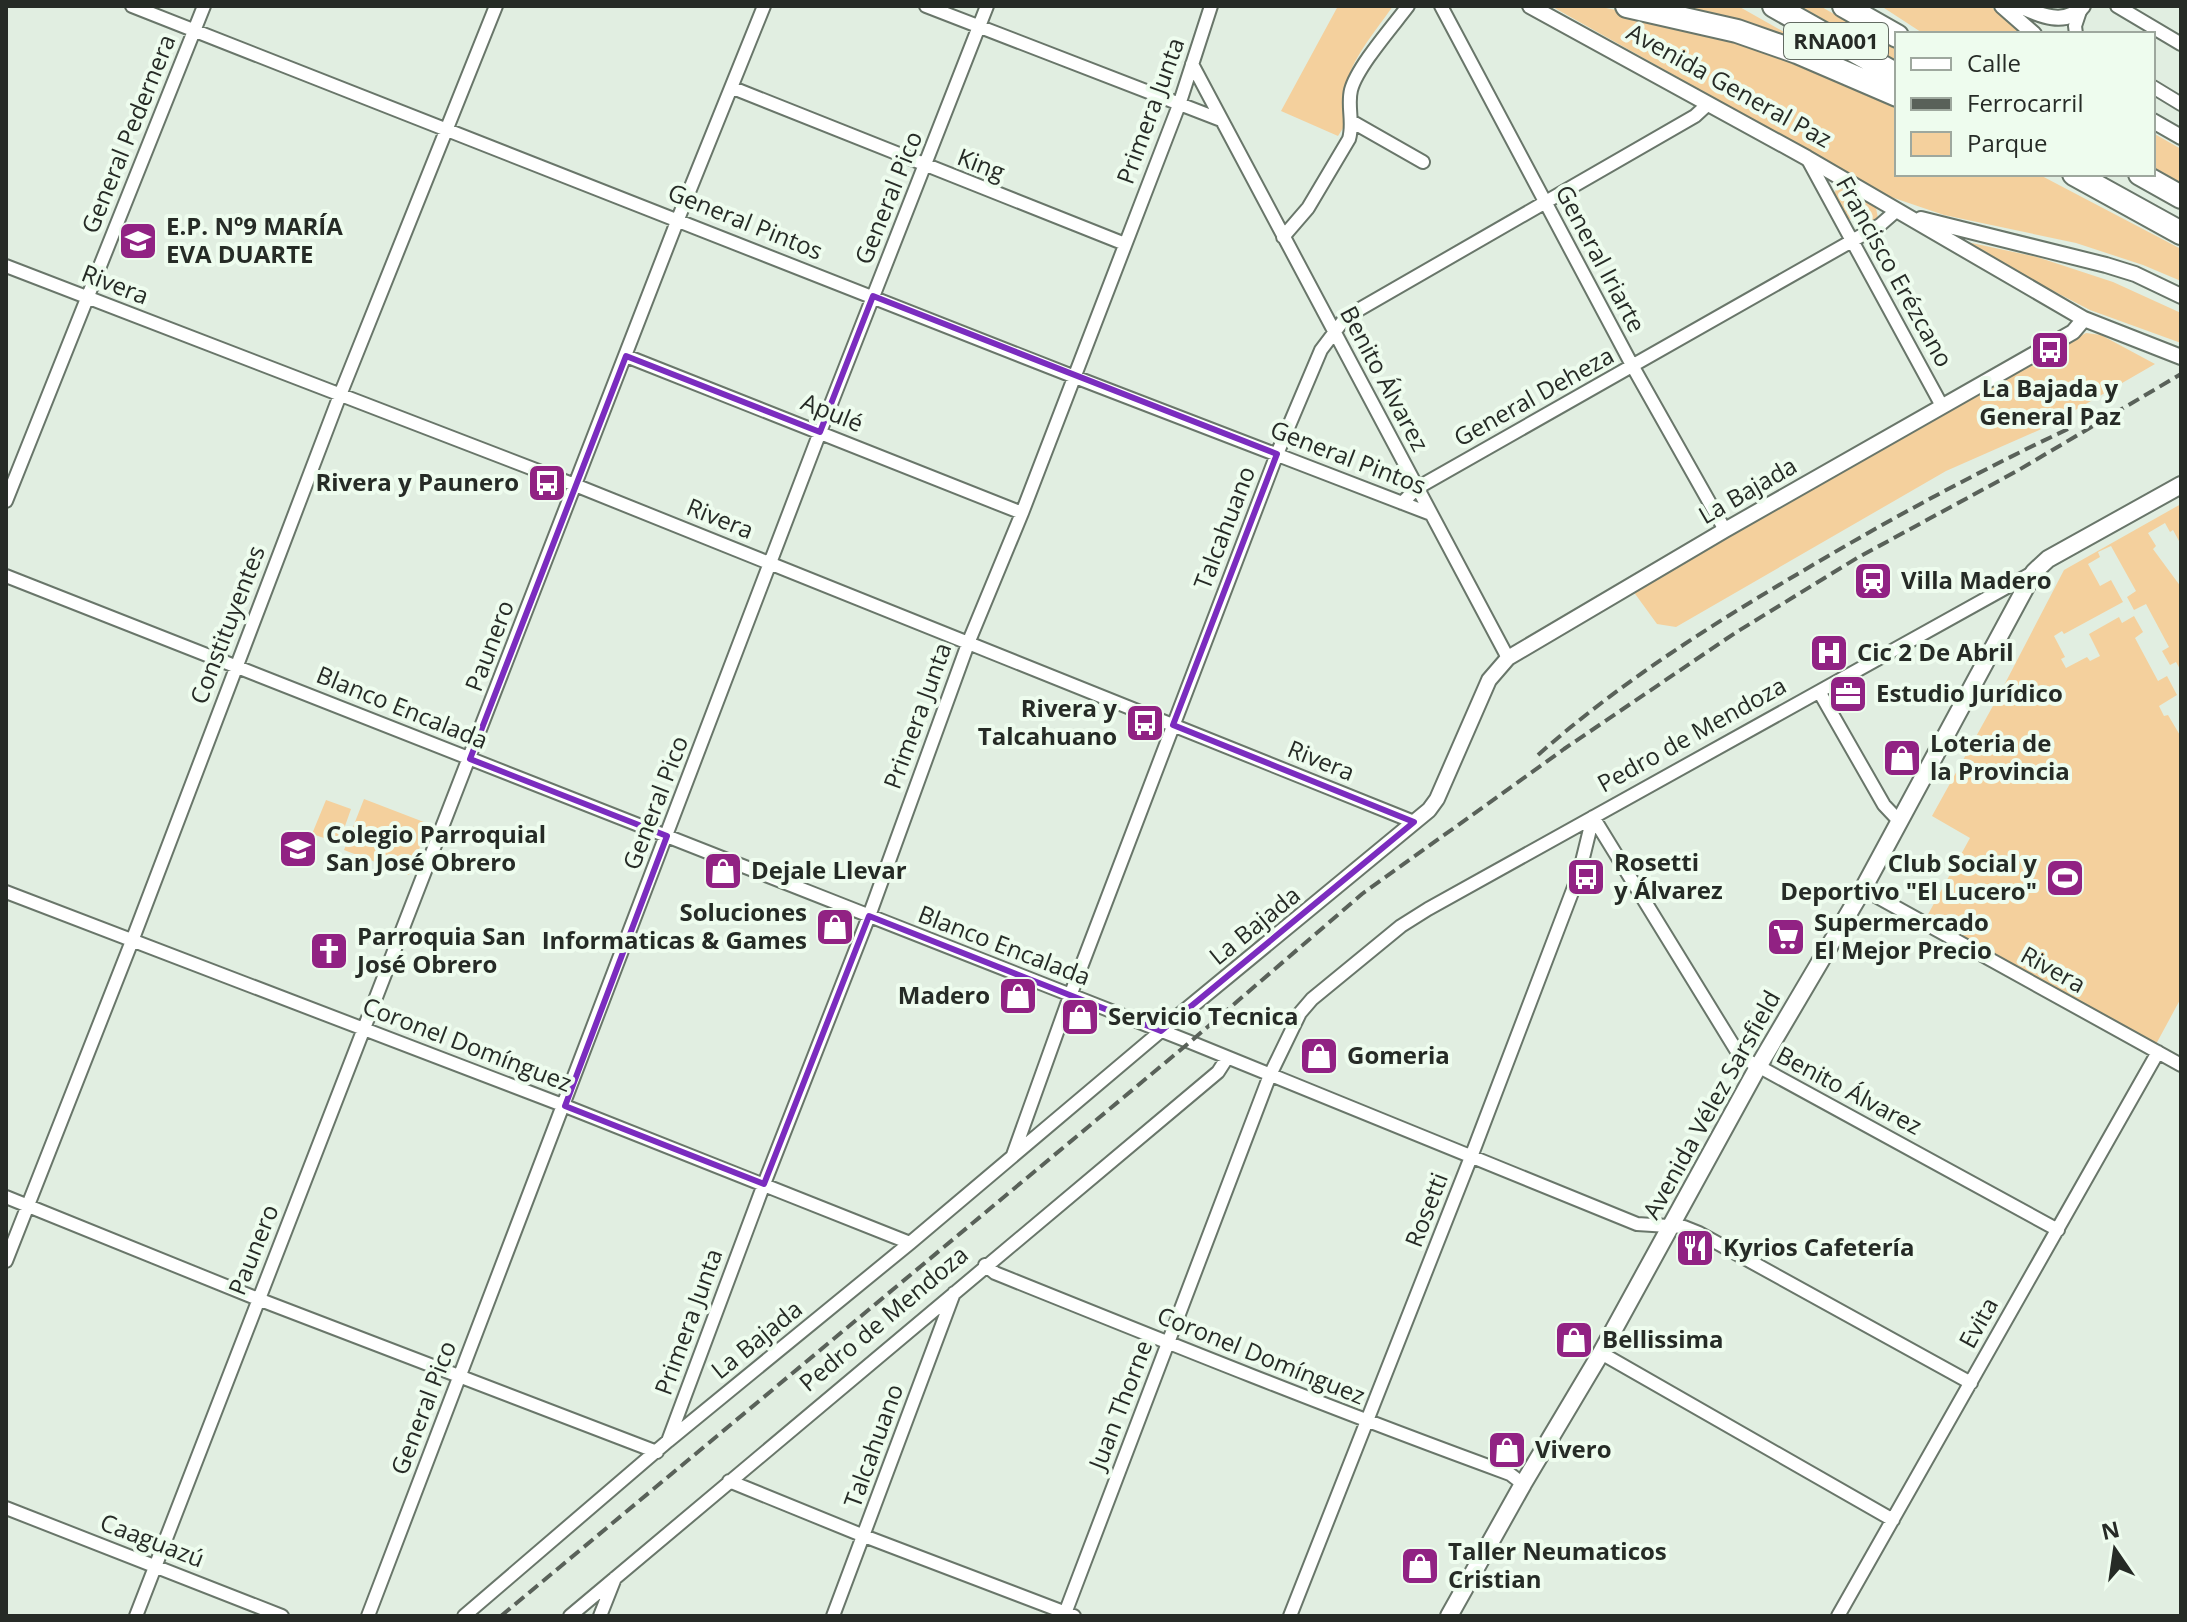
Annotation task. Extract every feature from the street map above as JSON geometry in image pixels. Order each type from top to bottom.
[{"type":"highway","points":[[1627,6],[1737,31],[1797,52],[1895,94]]},
{"type":"highway","name":"RNA001","points":[[1774,6],[1895,74]]},
{"type":"highway","name":"RNA001","points":[[1844,6],[1895,35]]},
{"type":"highway","points":[[1867,6],[1901,32]]},
{"type":"highway","points":[[2078,176],[2181,233]]},
{"type":"highway","points":[[2144,176],[2181,197]]},
{"type":"main road","name":"Pedro de Mendoza","points":[[2034,572],[2048,559],[2181,485]]},
{"type":"main road","name":"Avenida Vélez Sarsfield","points":[[1449,1616],[1601,1353],[1758,1067],[1863,889],[2034,572]]},
{"type":"street","name":"General Pintos","points":[[132,6],[1431,514]]},
{"type":"street","name":"General Pedernera","points":[[6,501],[204,6]]},
{"type":"street","name":"Constituyentes","points":[[6,1261],[132,941],[340,395],[496,6]]},
{"type":"street","name":"Paunero","points":[[136,1616],[678,219],[764,6]]},
{"type":"street","points":[[926,6],[1221,120]]},
{"type":"street","name":"General Pico","points":[[368,1616],[820,432],[987,6]]},
{"type":"street","name":"Primera Junta","points":[[668,1441],[869,916],[969,641],[1022,513],[1179,105],[1211,6]]},
{"type":"street","points":[[1283,237],[1308,208],[1349,139],[1351,89],[1408,6]]},
{"type":"street","name":"General Iriarte","points":[[1441,6],[1633,367],[1725,530]]},
{"type":"street","name":"Avenida General Paz","points":[[1530,6],[1807,158],[2084,319],[2181,357]]},
{"type":"street","points":[[2002,6],[2032,32]]},
{"type":"street","points":[[2020,6],[2052,18],[2065,17],[2081,8]]},
{"type":"street","points":[[2117,6],[2181,44]]},
{"type":"street","points":[[2076,32],[2081,8]]},
{"type":"street","name":"Benito Álvarez","points":[[1192,64],[1508,658]]},
{"type":"street","name":"King","points":[[733,88],[925,167],[1125,244]]},
{"type":"street","points":[[2155,88],[2181,104]]},
{"type":"street","name":"Talcahuano","points":[[1013,1155],[1173,725],[1277,454],[1321,350],[1346,317],[1695,116],[1707,105]]},
{"type":"street","points":[[1351,121],[1423,162]]},
{"type":"street","points":[[2155,122],[2181,137]]},
{"type":"street","name":"Francisco Erézcano","points":[[1807,158],[1942,406]]},
{"type":"street","name":"Avenida General Paz","points":[[1899,212],[1951,228],[2106,265],[2135,274],[2181,296]]},
{"type":"street","name":"General Deheza","points":[[1402,503],[1417,488],[1899,212]]},
{"type":"street","name":"Rivera","points":[[6,266],[575,485],[1414,822]]},
{"type":"street","name":"La Bajada","points":[[464,1616],[668,1441],[1414,822],[1437,799],[1489,680],[1508,658],[1725,530],[2073,332],[2084,319]]},
{"type":"street","name":"Apulé","points":[[626,356],[1022,513]]},
{"type":"street","name":"Pedro de Mendoza","points":[[1270,1075],[1306,1006],[1401,926],[2034,572]]},
{"type":"street","name":"Blanco Encalada","points":[[6,576],[1161,1031],[1637,1224],[1684,1227],[1699,1233],[1971,1383]]},
{"type":"street","points":[[1820,693],[1884,805],[1900,822]]},
{"type":"street","name":"Benito Álvarez","points":[[1593,817],[1738,1053],[1758,1067],[2058,1230]]},
{"type":"street","name":"Rosetti","points":[[1290,1616],[1579,874],[1593,817]]},
{"type":"street","name":"Rivera","points":[[1863,889],[2181,1065]]},
{"type":"street","name":"Coronel Domínguez","points":[[6,892],[565,1106],[910,1243]]},
{"type":"street","name":"Evita","points":[[1838,1616],[2158,1052]]},
{"type":"street","name":"Pedro de Mendoza","points":[[570,1616],[1218,1072],[1227,1058]]},
{"type":"street","name":"Juan Thorne","points":[[1068,1615],[1270,1075]]},
{"type":"street","points":[[6,1197],[258,1299],[657,1452]]},
{"type":"street","name":"Coronel Domínguez","points":[[985,1265],[995,1273],[1168,1343],[1510,1474],[1523,1484]]},
{"type":"street","name":"Talcahuano","points":[[833,1616],[955,1290]]},
{"type":"street","points":[[1601,1353],[1893,1520]]},
{"type":"street","points":[[729,1481],[1068,1615]]},
{"type":"street","name":"Caaguazú","points":[[6,1508],[282,1616]]},
{"type":"street","points":[[600,1616],[616,1577]]},
{"type":"highlighted area","points":[[873,296],[1277,454],[1173,725],[1414,822],[1161,1031],[869,916],[764,1184],[565,1106],[667,836],[470,759],[626,356],[820,432]]},
{"type":"green space","points":[[1338,6],[1393,6],[1364,47],[1349,75],[1343,107],[1345,125],[1338,136],[1281,111]]},
{"type":"green space","points":[[1551,6],[1596,6],[1711,29],[1895,101],[1895,176],[2042,176],[2181,249],[2181,281],[2076,243],[1944,215],[1891,197]]},
{"type":"green space","points":[[1671,6],[1738,6],[1809,46]]},
{"type":"green space","points":[[1800,6],[1820,6],[1895,49],[1895,60]]},
{"type":"green space","points":[[1881,6],[1990,6],[2021,32],[1921,32]]},
{"type":"green space","points":[[2155,134],[2181,149],[2181,183],[2155,168]]},
{"type":"green space","points":[[1838,184],[1876,208],[1878,218],[1860,222],[1844,215],[1835,201]]},
{"type":"green space","points":[[1953,239],[2037,257],[2113,282],[2181,313],[2181,343],[2090,310]]},
{"type":"green space","points":[[2086,333],[2101,335],[2155,364],[2046,427],[1946,471],[1676,627],[1657,624],[1633,591]]},
{"type":"green space","name":"Club Social y Deportivo \"El Lucero\"","points":[[2181,504],[2179,541],[2165,523],[2148,533],[2156,546],[2153,549],[2181,587],[2181,671],[2176,662],[2170,665],[2162,651],[2169,647],[2146,604],[2134,610],[2127,597],[2136,591],[2111,546],[2098,552],[2100,557],[2088,564],[2100,586],[2111,580],[2123,602],[2064,634],[2062,631],[2054,636],[2065,657],[2061,659],[2066,668],[2087,657],[2090,661],[2100,656],[2089,634],[2119,617],[2122,623],[2134,616],[2143,632],[2135,638],[2158,681],[2167,676],[2177,695],[2159,706],[2181,737],[2181,998],[2155,1046],[1926,918],[1970,838],[1932,816],[2064,570]]},
{"type":"green space","points":[[364,799],[429,824],[409,875],[344,850]]},
{"type":"green space","points":[[326,800],[351,809],[339,843],[312,834]]},
{"type":"railway","points":[[501,1616],[1190,1042],[1362,894],[1564,749],[1735,633],[1857,558],[2017,471],[2181,374]]},
{"type":"railway","points":[[1538,755],[1632,680],[1732,613],[1900,515],[2068,429]]},
{"type":"place","name":"E.P. Nº9 MARÍA EVA DUARTE","points":[[138,241]]},
{"type":"place","name":"La Bajada y General Paz","points":[[2050,350]]},
{"type":"place","name":"Rivera y Paunero","points":[[547,483]]},
{"type":"place","name":"Villa Madero","points":[[1873,581]]},
{"type":"place","name":"Cic 2 De Abril","points":[[1829,653]]},
{"type":"place","name":"Estudio Jurídico","points":[[1848,694]]},
{"type":"place","name":"Rivera y Talcahuano","points":[[1145,723]]},
{"type":"place","name":"Loteria de la Provincia","points":[[1902,758]]},
{"type":"place","name":"Colegio Parroquial San José Obrero","points":[[298,849]]},
{"type":"place","name":"Dejale Llevar","points":[[723,871]]},
{"type":"place","name":"Rosetti y Álvarez","points":[[1586,877]]},
{"type":"place","name":"Club Social y Deportivo \"El Lucero\"","points":[[2065,878]]},
{"type":"place","name":"Soluciones Informaticas & Games","points":[[835,927]]},
{"type":"place","name":"Supermercado El Mejor Precio","points":[[1786,937]]},
{"type":"place","name":"Parroquia San José Obrero","points":[[329,951]]},
{"type":"place","name":"Madero","points":[[1018,996]]},
{"type":"place","name":"Servicio Tecnica","points":[[1080,1017]]},
{"type":"place","name":"Gomeria","points":[[1319,1056]]},
{"type":"place","name":"Kyrios Cafetería","points":[[1695,1248]]},
{"type":"place","name":"Bellissima","points":[[1574,1340]]},
{"type":"place","name":"Vivero","points":[[1507,1450]]},
{"type":"place","name":"Taller Neumaticos Cristian","points":[[1420,1566]]}]
